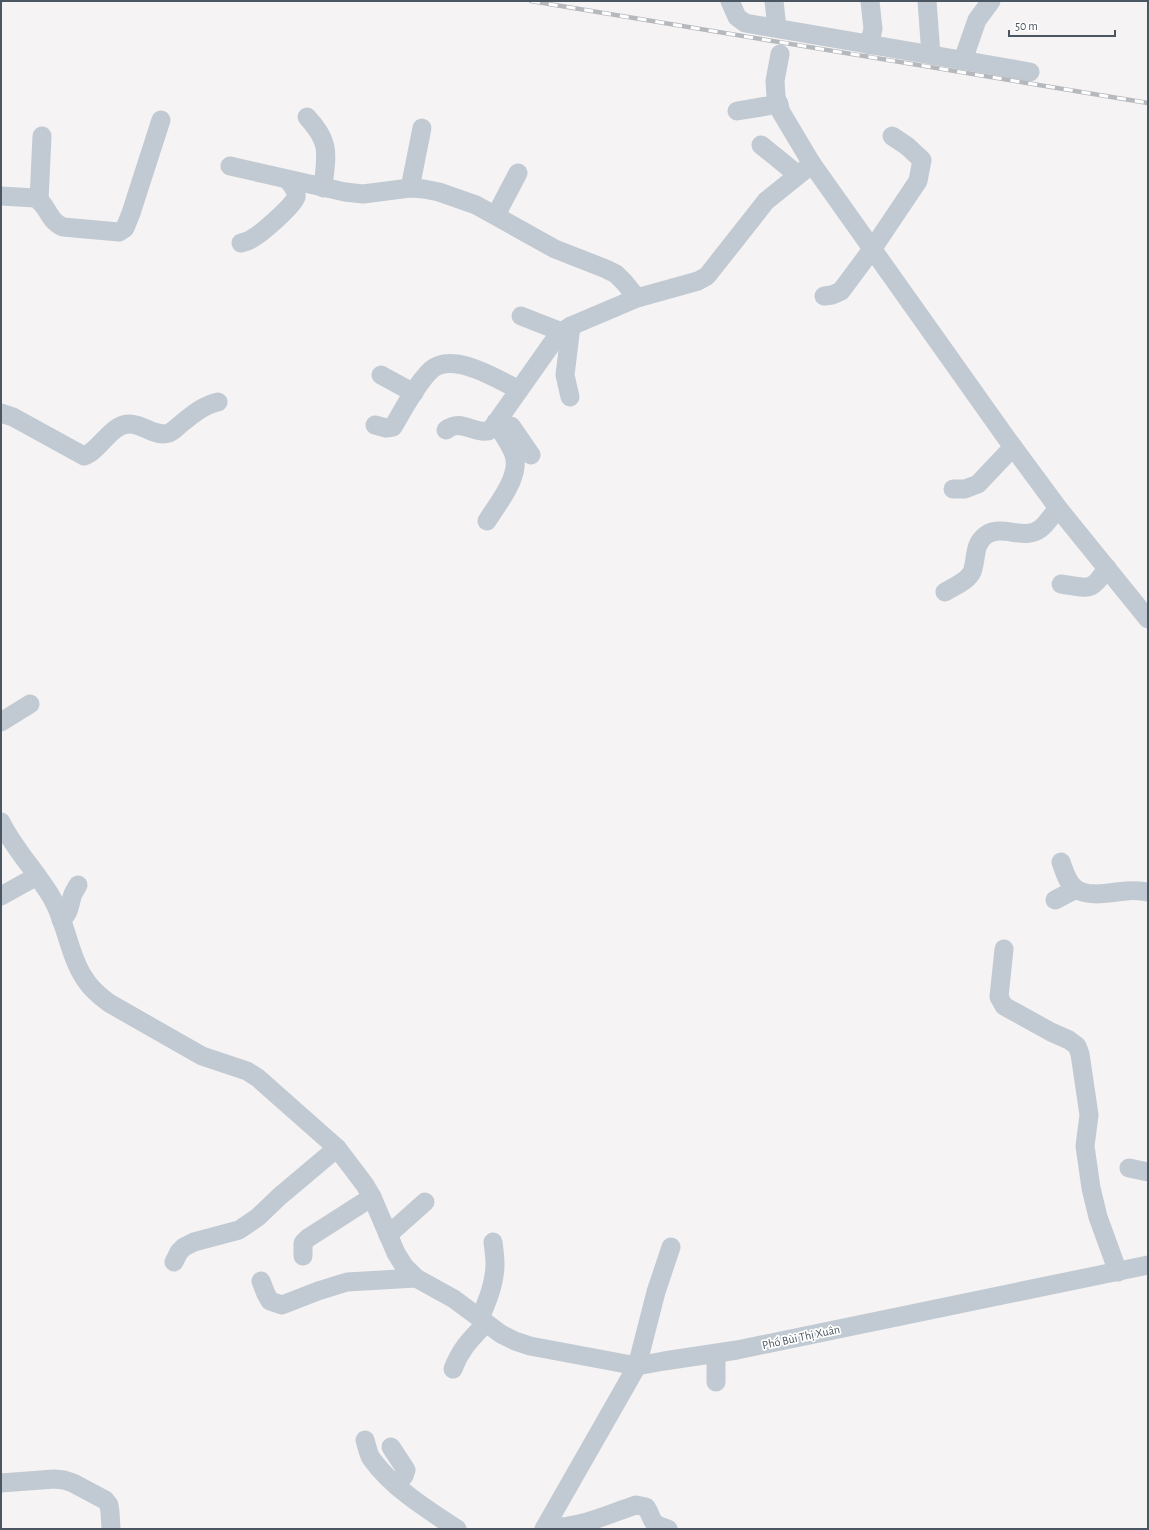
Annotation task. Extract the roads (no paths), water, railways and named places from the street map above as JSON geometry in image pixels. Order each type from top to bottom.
[{"type":"street","points":[[730,1],[737,17],[740,21],[745,23],[1030,72]]},
{"type":"street","points":[[774,1],[777,28]]},
{"type":"street","points":[[869,45],[873,29],[870,1]]},
{"type":"street","points":[[927,1],[931,55]]},
{"type":"street","points":[[963,60],[977,20],[990,1]]},
{"type":"street","points":[[780,54],[776,81],[776,97],[805,169],[873,248],[1013,447],[1058,508],[1148,618]]},
{"type":"street","points":[[737,111],[779,104]]},
{"type":"street","points":[[307,118],[322,136],[326,147],[323,188]]},
{"type":"street","points":[[42,136],[39,200],[51,219],[56,224],[63,227],[119,232],[125,228],[131,213],[161,120]]},
{"type":"street","points":[[410,188],[422,128]]},
{"type":"street","points":[[824,296],[832,295],[841,290],[873,248],[918,181],[922,160],[907,146],[892,136]]},
{"type":"street","points":[[761,145],[805,169]]},
{"type":"street","points":[[230,166],[323,188],[362,194],[410,188],[439,192],[476,205],[555,249],[616,274],[637,298]]},
{"type":"street","points":[[446,430],[458,425],[485,432],[488,431],[499,418],[553,342],[567,329],[637,298],[698,281],[707,276],[766,201],[805,169]]},
{"type":"street","points":[[496,215],[518,173]]},
{"type":"street","points":[[241,243],[254,238],[286,211],[294,201],[296,196],[295,189],[288,180]]},
{"type":"street","points":[[1,196],[35,198],[39,200]]},
{"type":"street","points":[[521,316],[567,329]]},
{"type":"street","points":[[567,329],[565,374],[570,397]]},
{"type":"street","points":[[374,425],[386,428],[393,427],[414,393],[430,371],[437,366],[446,363],[464,365],[519,390]]},
{"type":"street","points":[[380,374],[414,393]]},
{"type":"street","points":[[1,413],[12,417],[84,456],[91,453],[117,428],[130,424],[141,425],[157,433],[170,433],[194,413],[210,403],[218,402]]},
{"type":"street","points":[[499,418],[531,455]]},
{"type":"street","points":[[488,521],[514,475],[516,462],[499,418]]},
{"type":"street","points":[[954,489],[965,489],[978,484],[1013,447]]},
{"type":"street","points":[[945,592],[972,573],[978,543],[987,534],[1000,532],[1025,534],[1039,530],[1058,508]]},
{"type":"street","points":[[1061,584],[1087,588],[1097,584],[1107,568]]},
{"type":"street","points":[[1,722],[30,704]]},
{"type":"street","points":[[1,822],[52,898],[78,966],[87,982],[98,995],[109,1003],[202,1056],[247,1071],[258,1078],[337,1148],[372,1197],[396,1253],[404,1266],[416,1278],[454,1299],[501,1334],[520,1343],[637,1366]]},
{"type":"street","points":[[1061,862],[1066,877],[1076,889],[1102,894],[1125,891],[1148,892]]},
{"type":"street","points":[[1,896],[37,876]]},
{"type":"street","points":[[61,920],[69,911],[73,893],[78,885]]},
{"type":"street","points":[[1055,900],[1076,889]]},
{"type":"street","points":[[1004,949],[998,998],[1004,1006],[1051,1032],[1069,1040],[1077,1046],[1080,1054],[1089,1115],[1085,1146],[1091,1188],[1098,1217],[1118,1272]]},
{"type":"street","points":[[174,1262],[179,1252],[184,1247],[194,1242],[239,1230],[258,1217],[280,1196],[337,1148]]},
{"type":"street","points":[[1129,1168],[1148,1172]]},
{"type":"street","points":[[303,1256],[303,1243],[308,1238],[372,1197]]},
{"type":"street","points":[[388,1235],[424,1202]]},
{"type":"street","points":[[453,1369],[458,1355],[483,1321],[494,1276],[495,1264],[493,1242]]},
{"type":"street","points":[[668,1529],[657,1526],[653,1523],[646,1507],[636,1505],[578,1526],[563,1529],[545,1528],[637,1366],[656,1292],[671,1247]]},
{"type":"street","name":"Phố Bùi Thị Xuân","points":[[637,1366],[716,1354],[1148,1265]]},
{"type":"street","points":[[261,1281],[270,1301],[282,1305],[347,1282],[416,1278]]},
{"type":"street","points":[[716,1354],[716,1382]]},
{"type":"street","points":[[365,1440],[371,1457],[382,1471],[414,1501],[457,1529]]},
{"type":"street","points":[[391,1447],[406,1470],[404,1476],[395,1483]]},
{"type":"street","points":[[1,1483],[54,1479],[72,1483],[105,1500],[109,1505],[111,1529]]},
{"type":"railway","points":[[531,1],[1148,103]]}]
